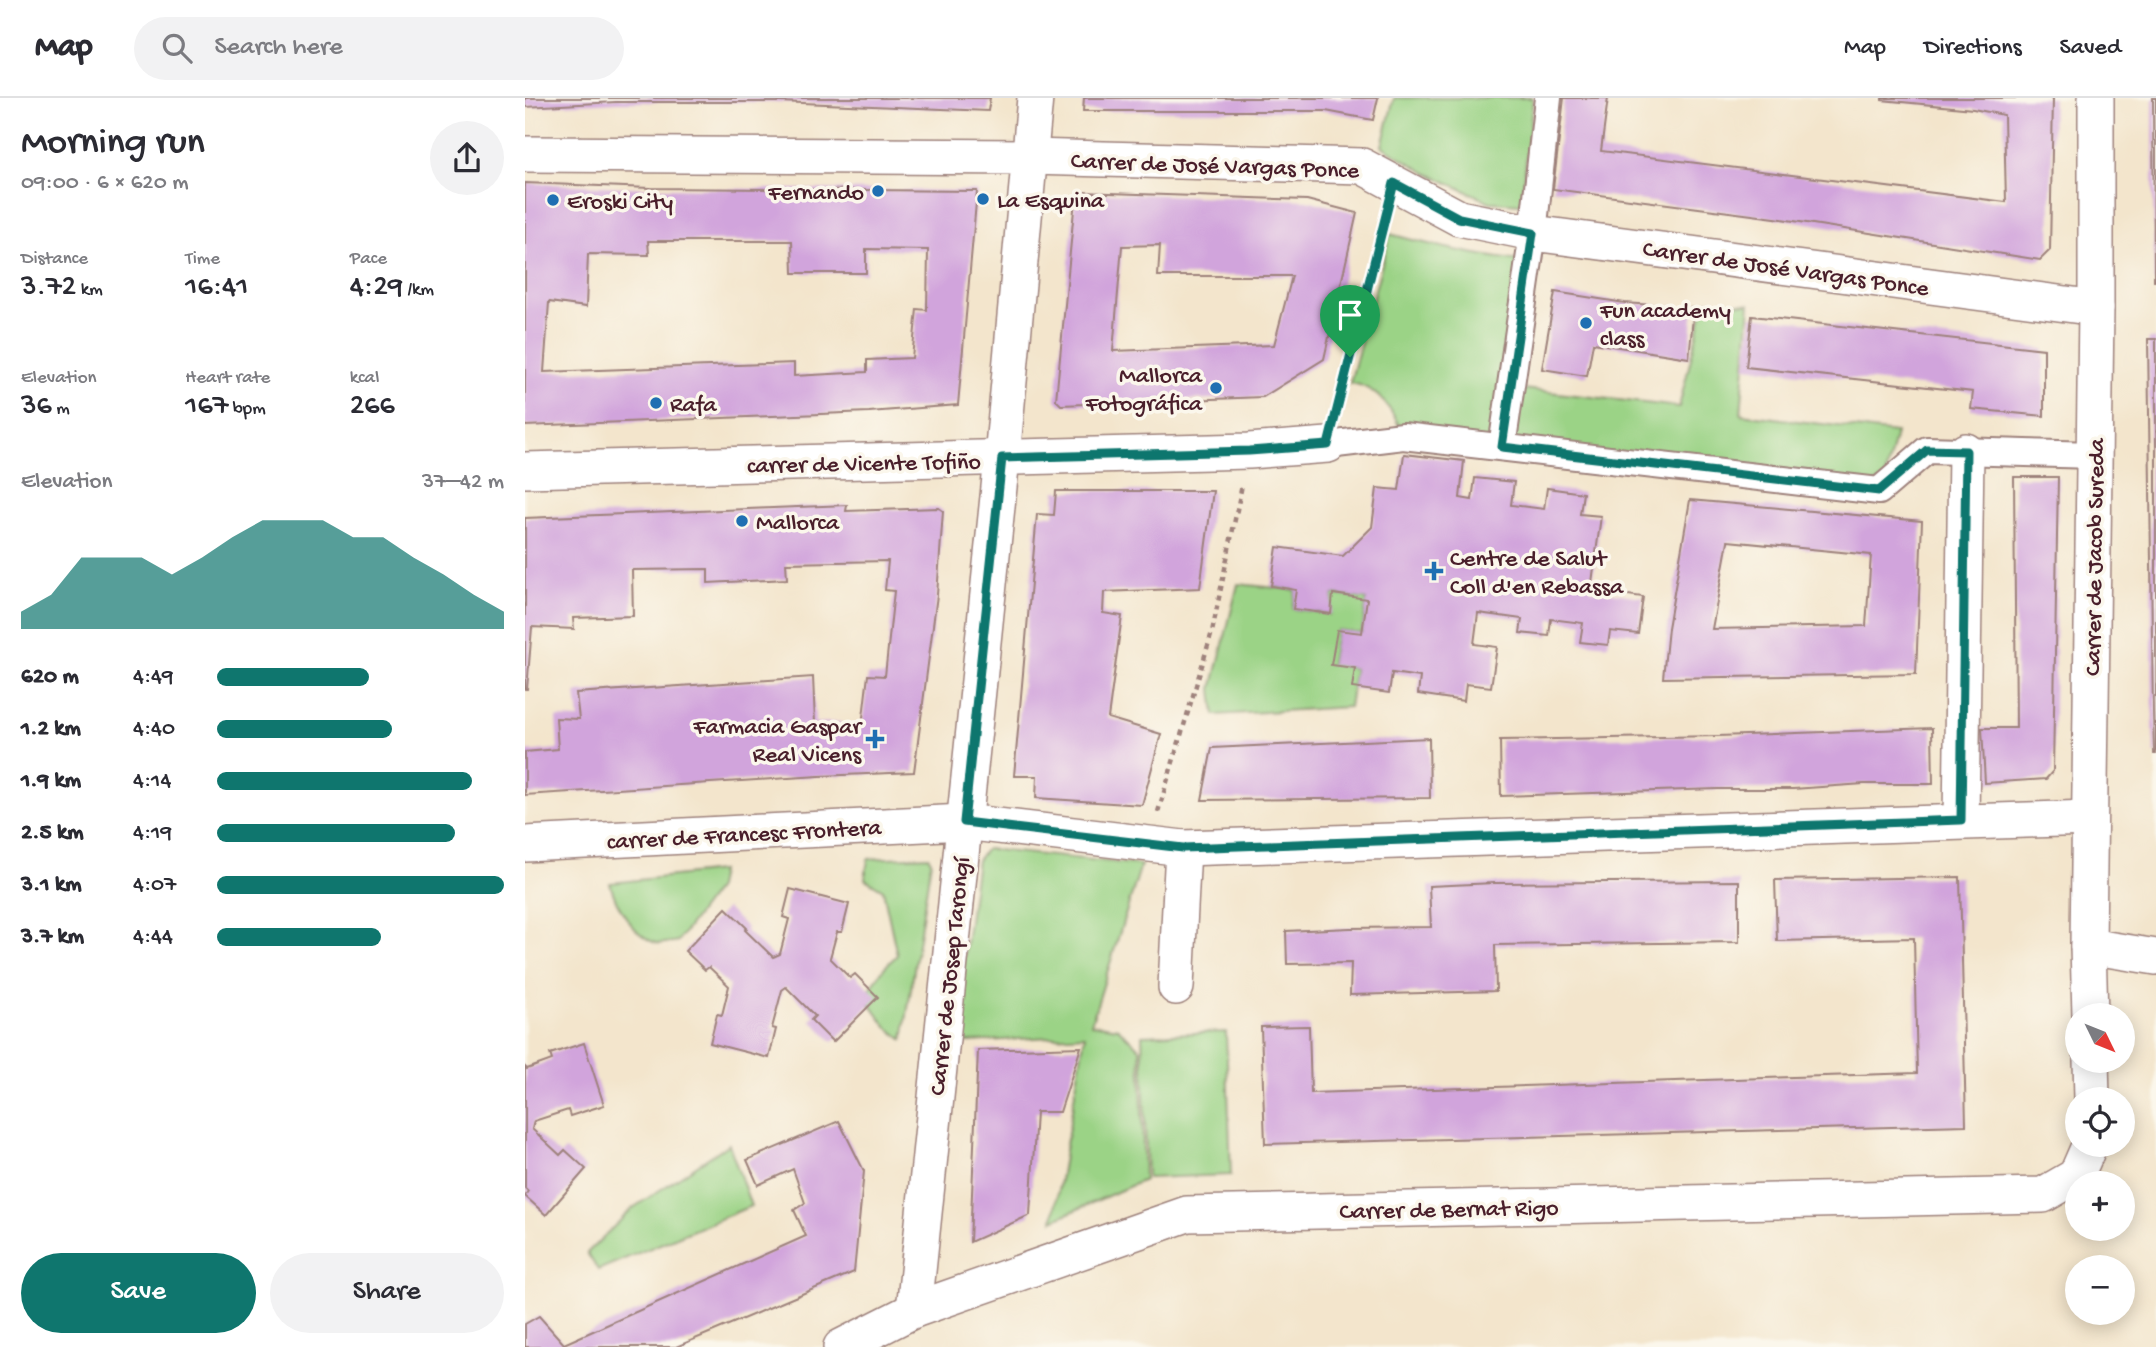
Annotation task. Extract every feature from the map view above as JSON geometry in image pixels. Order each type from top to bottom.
[{"type":"street","name":"Carrer de Josep Tarongí","points":[[914,1310],[1002,458],[1035,98]]},
{"type":"street","points":[[1502,447],[1533,233],[1548,98]]},
{"type":"street","name":"Carrer de Jacob Sureda","points":[[2090,1003],[2096,98]]},
{"type":"street","name":"Carrer de José Vargas Ponce","points":[[525,154],[1030,157],[1363,166],[1459,218],[1533,233],[2096,308]]},
{"type":"street","points":[[1328,445],[1403,436],[1879,491],[1927,450],[2094,455]]},
{"type":"street","name":"carrer de Vicente Tofiño","points":[[525,470],[1249,451],[1328,445]]},
{"type":"street","points":[[1961,820],[1966,451]]},
{"type":"street","name":"carrer de Francesc Frontera","points":[[525,844],[964,822],[1183,848],[1961,820],[2089,818]]},
{"type":"street","points":[[1176,988],[1183,848]]},
{"type":"street","points":[[2088,946],[2156,957]]},
{"type":"street","name":"Carrer de Bernat Rigo","points":[[841,1347],[914,1310],[1187,1214],[2043,1195],[2083,1160]]},
{"type":"path","points":[[1328,445],[1394,183]]},
{"type":"path","points":[[1149,843],[1212,632],[1249,451]]},
{"type":"green space","points":[[1394,98],[1533,98],[1521,204],[1490,202],[1427,173],[1382,146]]},
{"type":"green space","points":[[1390,234],[1456,250],[1522,261],[1523,389],[1679,407],[1705,301],[1750,304],[1741,414],[1896,433],[1885,477],[1873,485],[1401,430],[1392,413],[1375,393],[1350,383]]},
{"type":"green space","points":[[1238,584],[1296,590],[1293,609],[1330,614],[1333,594],[1367,599],[1362,633],[1337,630],[1331,664],[1355,668],[1349,707],[1215,715],[1212,689]]},
{"type":"green space","points":[[986,849],[1141,865],[1091,1024],[1118,1028],[1140,1049],[1144,1180],[1053,1220],[1085,1035],[953,1043],[977,860]]},
{"type":"green space","points":[[928,856],[931,861],[903,1040],[886,1026],[865,997],[884,968],[897,955],[883,890],[865,879],[868,859]]},
{"type":"green space","points":[[720,871],[717,888],[678,941],[664,944],[656,943],[640,934],[621,909],[610,883]]},
{"type":"green space","points":[[1226,1032],[1231,1175],[1147,1178],[1142,1035]]},
{"type":"green space","points":[[729,1144],[751,1206],[598,1270],[587,1253],[633,1208]]},
{"type":"building","points":[[525,98],[990,98],[988,111],[779,102],[616,102],[525,107]]},
{"type":"building","points":[[1084,98],[1378,98],[1373,120],[1326,111],[1083,111]]},
{"type":"building","points":[[1564,98],[1608,98],[1601,151],[2006,202],[2004,115],[1882,98],[2053,98],[2050,250],[2040,260],[1775,218],[1553,189]]},
{"type":"building","points":[[2153,98],[2156,98],[2156,281],[2154,281]]},
{"type":"building","points":[[525,183],[650,188],[977,191],[958,405],[869,412],[525,426]],"holes":[[[648,241],[792,241],[793,273],[866,273],[866,249],[928,250],[927,310],[917,309],[912,358],[867,360],[867,372],[794,376],[794,363],[544,372],[549,302],[586,307],[588,254],[649,255]]]},
{"type":"building","points":[[1081,192],[1307,200],[1357,213],[1324,359],[1263,397],[1061,405],[1056,400],[1075,199]],"holes":[[[1160,245],[1158,276],[1292,276],[1274,345],[1113,351],[1122,246]]]},
{"type":"building","points":[[1555,292],[1625,303],[1694,308],[1689,358],[1593,343],[1587,376],[1542,369]]},
{"type":"building","points":[[1752,316],[2044,349],[2044,416],[1971,409],[1973,392],[1746,367]]},
{"type":"building","points":[[2148,339],[2156,339],[2156,754],[2153,711]]},
{"type":"building","name":"Centre de Salut Coll d'en Rebassa","points":[[1404,454],[1464,461],[1460,498],[1472,500],[1475,478],[1514,482],[1511,505],[1544,509],[1547,488],[1583,493],[1580,514],[1601,516],[1591,590],[1643,597],[1638,634],[1610,631],[1608,645],[1580,642],[1583,623],[1551,619],[1549,636],[1520,633],[1522,619],[1478,613],[1474,644],[1497,647],[1491,687],[1466,684],[1464,701],[1418,694],[1420,677],[1392,673],[1389,693],[1352,688],[1355,668],[1331,665],[1337,630],[1362,633],[1367,599],[1333,594],[1331,614],[1293,609],[1296,590],[1271,586],[1277,547],[1343,556],[1372,527],[1377,488],[1399,490]]},
{"type":"building","points":[[2014,477],[2058,477],[2053,771],[2046,779],[1985,783],[1982,728],[2016,728]]},
{"type":"building","points":[[1056,491],[1213,491],[1200,588],[1104,592],[1103,613],[1122,616],[1108,718],[1161,734],[1142,805],[1036,798],[1037,776],[1014,776],[1037,514],[1054,515]]},
{"type":"building","points":[[1690,500],[1922,521],[1916,674],[1663,678],[1668,628]],"holes":[[[1728,541],[1871,555],[1866,626],[1712,629]]]},
{"type":"building","points":[[847,505],[846,511],[939,508],[943,511],[937,595],[914,772],[525,795],[525,752],[558,749],[556,718],[579,719],[576,693],[813,677],[815,723],[841,722],[842,727],[862,726],[868,675],[885,676],[894,591],[885,590],[888,561],[786,563],[787,579],[708,583],[708,569],[632,570],[633,616],[573,618],[574,629],[532,627],[525,689],[525,518]]},
{"type":"building","points":[[1932,728],[1933,784],[1501,796],[1500,740]]},
{"type":"building","points":[[1429,738],[1430,798],[1202,800],[1212,748]]},
{"type":"building","points":[[1960,877],[1966,1125],[1265,1144],[1261,1027],[1309,1026],[1311,1093],[1917,1073],[1914,938],[1777,941],[1775,880]]},
{"type":"building","points":[[1739,881],[1739,942],[1495,945],[1496,991],[1350,995],[1351,963],[1287,964],[1286,931],[1431,927],[1429,886]]},
{"type":"building","points":[[790,889],[849,904],[842,932],[837,932],[830,958],[850,978],[855,974],[878,997],[833,1042],[811,1020],[815,1016],[786,987],[782,990],[772,1028],[776,1029],[769,1058],[710,1043],[717,1014],[722,1015],[729,986],[709,967],[705,970],[685,951],[726,908],[773,957],[780,954],[789,919],[783,917]]},
{"type":"building","points":[[584,1043],[604,1105],[570,1116],[568,1110],[534,1121],[532,1129],[560,1155],[565,1150],[586,1169],[546,1215],[525,1196],[528,1191],[525,1188],[525,1067],[527,1069],[552,1060],[550,1054]]},
{"type":"building","points":[[1081,1047],[1060,1112],[1036,1112],[1030,1215],[970,1242],[978,1050]]},
{"type":"building","points":[[839,1121],[864,1171],[854,1272],[676,1347],[525,1347],[525,1324],[539,1316],[564,1344],[806,1236],[794,1210],[805,1203],[793,1169],[758,1185],[747,1160]]},
{"type":"place","name":"Fernando","points":[[878,191]]},
{"type":"place","name":"La Esquina","points":[[983,199]]},
{"type":"place","name":"Eroski City","points":[[553,200]]},
{"type":"place","name":"Fun academy class","points":[[1586,323]]},
{"type":"place","name":"Mallorca Fotográfica","points":[[1216,388]]},
{"type":"place","name":"Rafa","points":[[656,403]]},
{"type":"place","name":"Mallorca","points":[[742,521]]},
{"type":"place","name":"Centre de Salut Coll d'en Rebassa","points":[[1434,571]]},
{"type":"place","name":"Farmacia Gaspar Real Vicens","points":[[875,739]]},
{"type":"route","points":[[1394,183],[1459,218],[1533,233],[1502,447],[1879,491],[1927,450],[1966,451],[1961,820],[1183,848],[964,822],[1002,458],[1249,451],[1328,445],[1350,357],[1394,183]]}]
